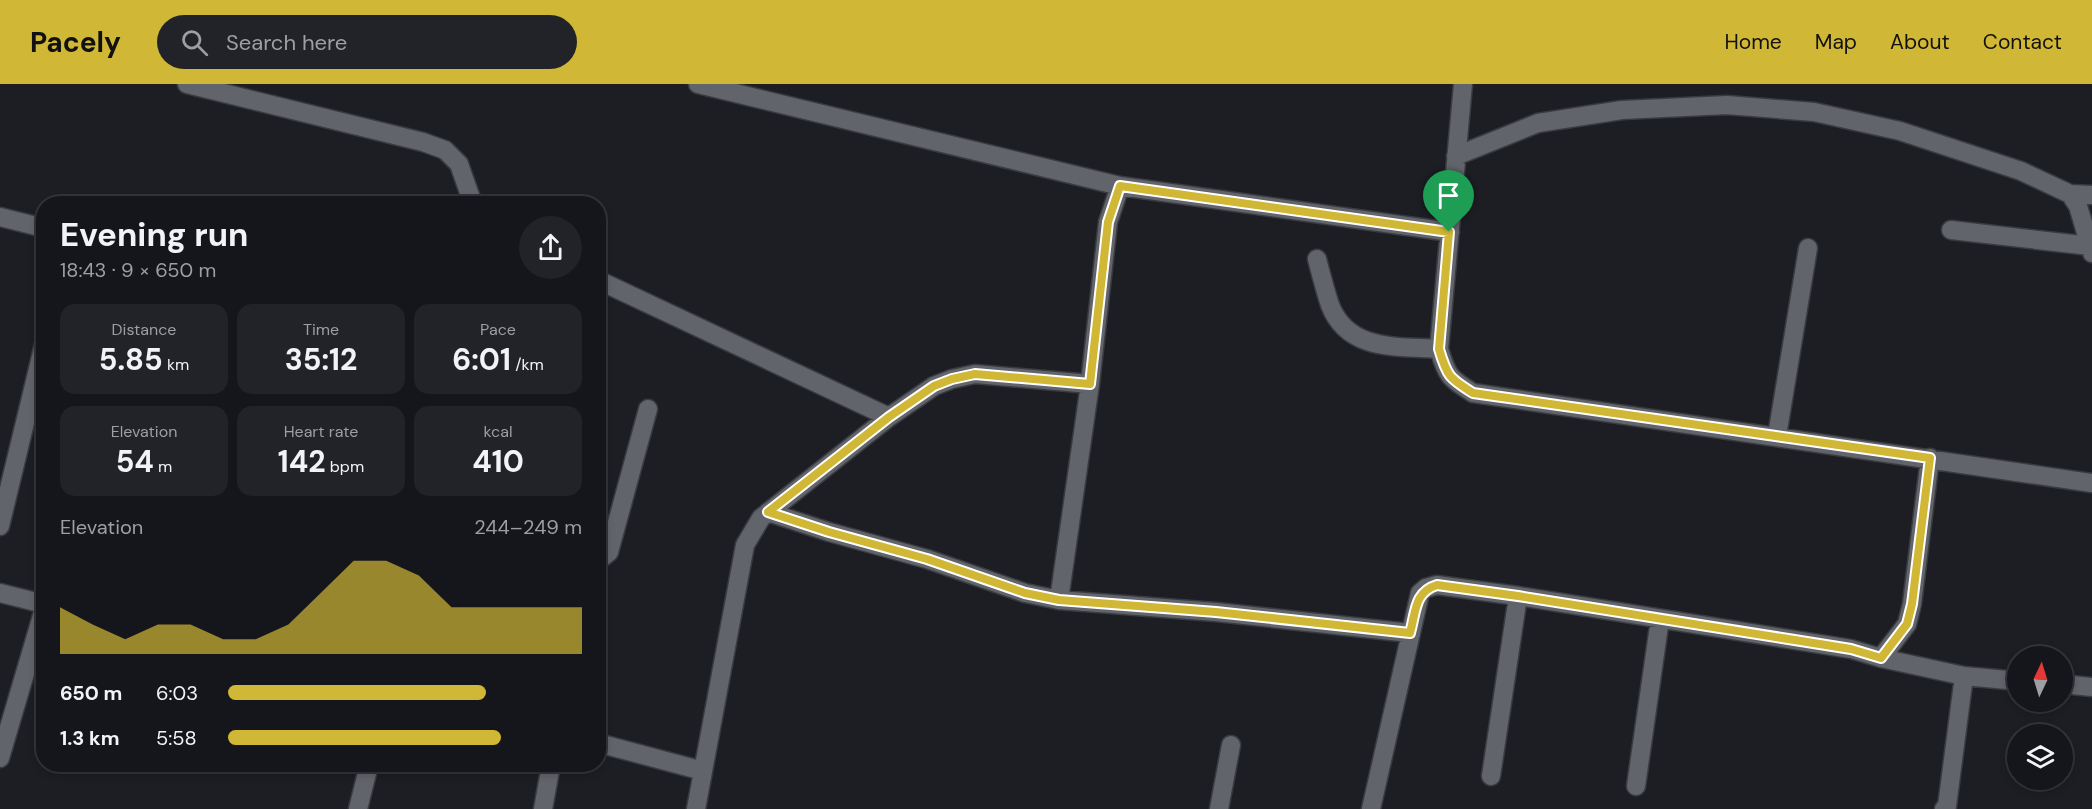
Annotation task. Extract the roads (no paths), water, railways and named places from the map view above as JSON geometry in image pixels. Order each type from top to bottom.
[{"type":"street","points":[[187,84],[423,142],[445,150],[459,164],[470,196]]},
{"type":"street","points":[[698,84],[1120,186],[1449,232]]},
{"type":"street","points":[[1463,84],[1439,349],[1452,381],[1473,393],[2092,483]]},
{"type":"street","points":[[1456,156],[1538,123],[1622,110],[1727,105],[1814,112],[1900,131],[2021,171],[2070,194],[2092,195]]},
{"type":"street","points":[[1059,600],[1090,384],[1108,222],[1120,186]]},
{"type":"street","points":[[1951,230],[2091,249],[2078,206],[2070,194]]},
{"type":"street","points":[[0,217],[36,226]]},
{"type":"street","points":[[1777,436],[1808,248]]},
{"type":"street","points":[[1317,259],[1330,306],[1341,324],[1357,337],[1373,344],[1439,349]]},
{"type":"street","points":[[606,284],[889,417]]},
{"type":"street","points":[[696,809],[746,545],[761,518],[889,417],[934,386],[975,374],[1090,384]]},
{"type":"street","points":[[0,526],[36,377]]},
{"type":"street","points":[[606,554],[609,552],[648,409]]},
{"type":"street","points":[[1881,658],[1907,624],[1912,604],[1930,458]]},
{"type":"street","points":[[768,512],[829,532],[927,559],[1025,593],[1059,600],[1216,612],[1410,633]]},
{"type":"street","points":[[1371,809],[1420,593],[1426,588],[1437,585],[1851,649],[1964,676],[2007,680]]},
{"type":"street","points":[[0,593],[36,602]]},
{"type":"street","points":[[1491,776],[1518,596]]},
{"type":"street","points":[[1636,786],[1659,619]]},
{"type":"street","points":[[0,758],[36,636]]},
{"type":"street","points":[[1944,809],[1947,806],[1964,676]]},
{"type":"street","points":[[2073,685],[2092,687]]},
{"type":"street","points":[[606,745],[703,771]]},
{"type":"street","points":[[1219,809],[1231,745]]},
{"type":"street","points":[[358,809],[367,772]]},
{"type":"street","points":[[543,809],[550,772]]}]
